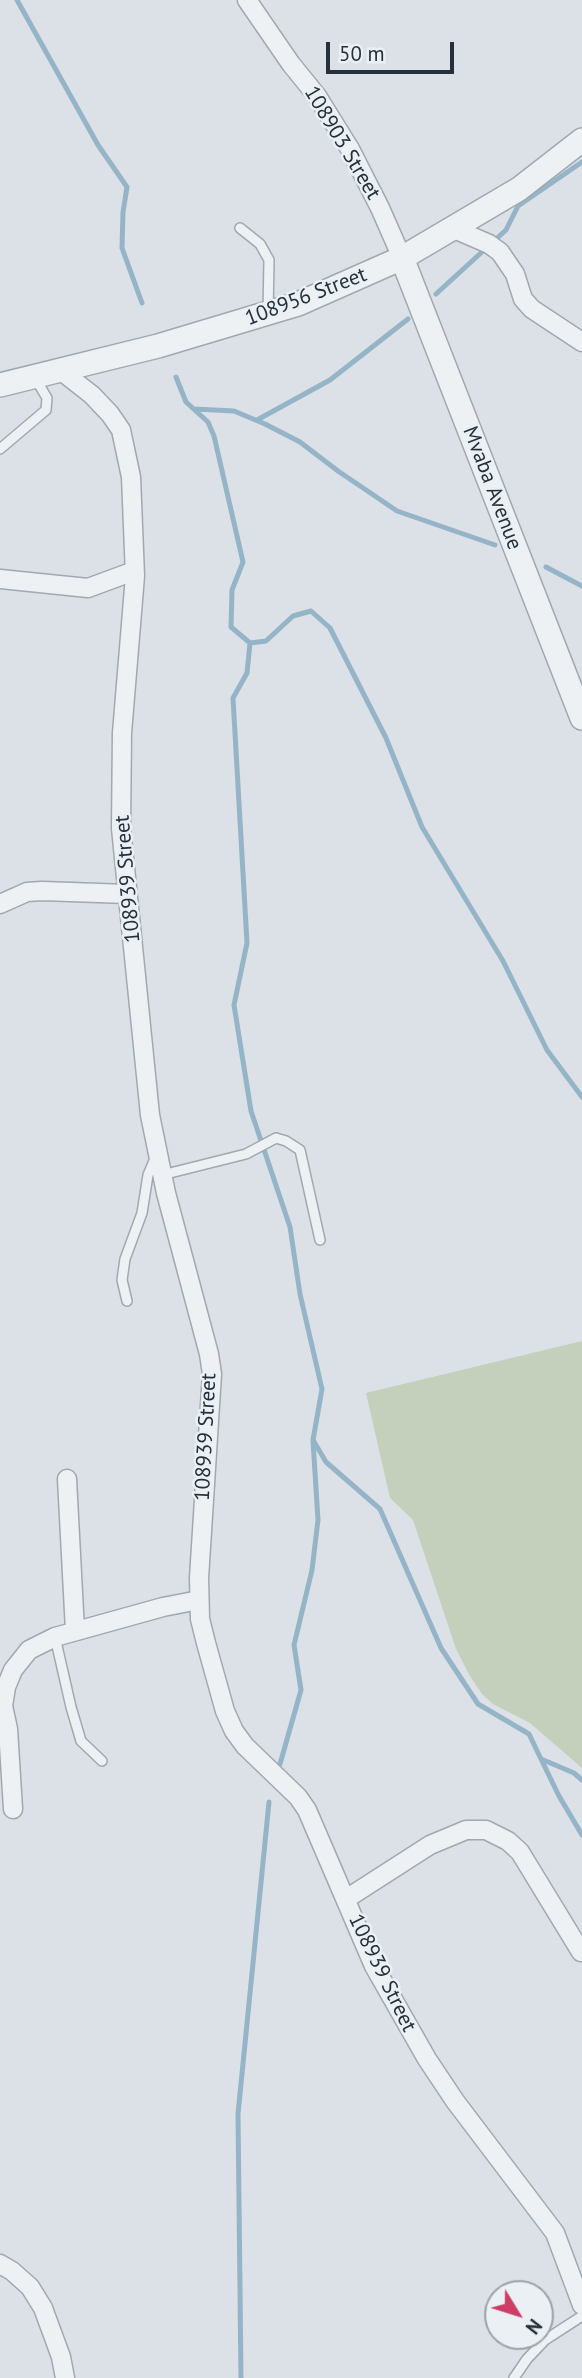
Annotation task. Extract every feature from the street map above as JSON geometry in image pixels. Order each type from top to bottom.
[{"type":"street","name":"108903 Street","points":[[247,0],[290,64],[317,96],[350,149],[402,258]]},
{"type":"street","name":"108956 Street","points":[[0,385],[158,346],[298,304],[402,258],[519,189],[582,140]]},
{"type":"street","points":[[452,228],[489,244],[500,252],[515,274],[523,299],[532,309],[582,342]]},
{"type":"street","name":"Mvaba Avenue","points":[[402,258],[582,718]]},
{"type":"street","name":"108939 Street","points":[[60,370],[92,395],[121,430],[131,477],[134,571],[125,674],[121,828],[146,1084],[157,1154],[212,1374],[201,1519],[199,1600],[206,1643],[225,1711],[234,1731],[244,1746],[286,1785],[315,1824],[374,1966],[427,2059],[455,2101],[555,2233],[582,2305]]},
{"type":"street","points":[[0,579],[88,589],[134,571]]},
{"type":"street","points":[[2,902],[27,892],[42,891],[127,894]]},
{"type":"street","points":[[67,1479],[75,1631]]},
{"type":"street","points":[[13,1809],[8,1730],[3,1706],[6,1687],[13,1670],[29,1650],[75,1631],[199,1600]]},
{"type":"street","points":[[346,1899],[430,1845],[466,1830],[486,1830],[508,1840],[520,1852],[580,1952]]},
{"type":"street","points":[[0,2264],[30,2287],[43,2308],[61,2357],[65,2378]]},
{"type":"lane","points":[[240,228],[260,243],[269,260],[268,314]]},
{"type":"lane","points":[[0,449],[46,410],[47,398],[34,377]]},
{"type":"lane","points":[[162,1175],[246,1154],[276,1138],[286,1141],[300,1150],[320,1240]]},
{"type":"lane","points":[[127,1301],[122,1280],[125,1259],[142,1213],[148,1175],[157,1154]]},
{"type":"lane","points":[[55,1637],[81,1741],[102,1761]]},
{"type":"lane","points":[[514,2378],[545,2340],[582,2316]]},
{"type":"green space","points":[[582,1341],[582,1768],[530,1723],[493,1704],[482,1694],[470,1676],[456,1649],[413,1520],[390,1498],[366,1393]]},
{"type":"waterway","points":[[17,0],[98,145],[127,187],[122,248],[142,303]]},
{"type":"waterway","points":[[436,294],[506,230],[518,206],[582,162]]},
{"type":"waterway","points":[[257,420],[330,380],[408,319]]},
{"type":"waterway","points":[[176,377],[186,402],[208,422],[214,436],[243,562],[232,590],[231,627],[250,643],[266,641],[293,616],[311,611],[330,628],[386,738],[422,827],[503,961],[547,1050],[582,1097]]},
{"type":"waterway","points":[[194,409],[234,411],[265,424],[300,442],[397,511],[495,545]]},
{"type":"waterway","points":[[546,567],[582,586]]},
{"type":"waterway","points":[[250,643],[247,673],[233,698],[247,943],[234,1005],[251,1111],[290,1227],[300,1294],[322,1389],[313,1440],[326,1462],[380,1509],[441,1648],[478,1704],[529,1734],[541,1759],[574,1773],[582,1780]]},
{"type":"waterway","points":[[280,1764],[301,1690],[294,1645],[312,1570],[318,1520],[313,1441]]},
{"type":"waterway","points":[[542,1761],[582,1835]]},
{"type":"waterway","points":[[241,2378],[238,2114],[269,1802]]}]
